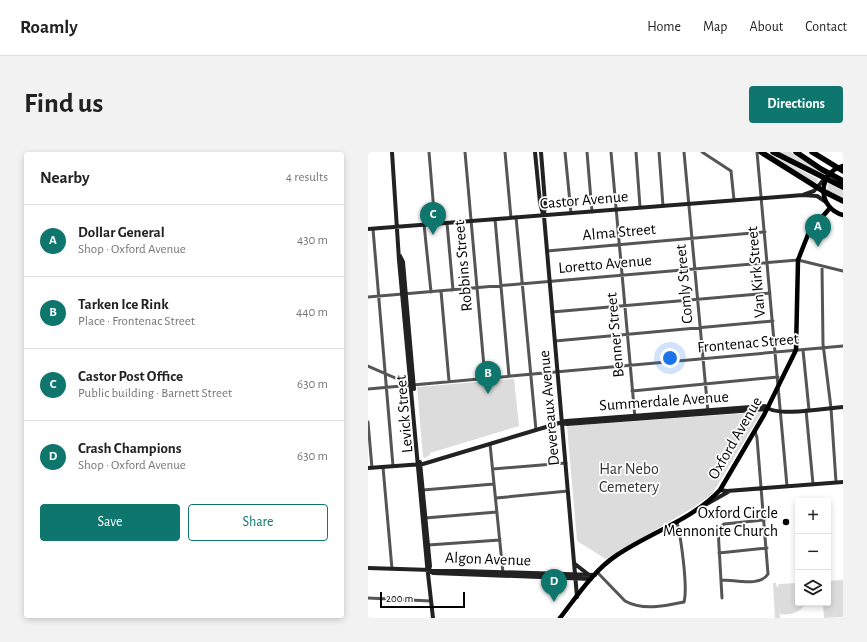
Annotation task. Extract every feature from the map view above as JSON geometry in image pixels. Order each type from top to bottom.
[{"type":"highway","points":[[761,152],[820,189],[843,201]]},
{"type":"highway","points":[[773,152],[843,187]]},
{"type":"highway","points":[[796,152],[821,169],[843,181]]},
{"type":"highway","points":[[812,152],[840,167],[843,171]]},
{"type":"main road","name":"Levick Street","points":[[392,152],[397,227],[433,618]]},
{"type":"main road","name":"Devereaux Avenue","points":[[535,152],[540,203],[544,216]]},
{"type":"main road","name":"Devereaux Avenue","points":[[541,152],[549,282],[577,597]]},
{"type":"main road","points":[[840,167],[831,172],[820,189],[830,208],[843,215]]},
{"type":"main road","points":[[537,168],[542,168]]},
{"type":"main road","name":"Castor Avenue","points":[[803,195],[820,189]]},
{"type":"main road","name":"Castor Avenue","points":[[370,229],[803,195],[817,196],[826,202]]},
{"type":"main road","name":"Oxford Avenue","points":[[560,618],[593,576],[616,556],[704,505],[720,490],[768,409],[796,350],[798,260],[809,232],[830,208]]},
{"type":"main road","name":"Summerdale Avenue","points":[[370,468],[419,464],[566,421],[708,412],[766,406],[768,409],[780,412],[843,407]]},
{"type":"main road","name":"Levick Street","points":[[419,464],[424,490],[424,518],[428,545],[429,570]]},
{"type":"main road","points":[[720,490],[730,491],[843,482]]},
{"type":"main road","points":[[704,505],[730,491]]},
{"type":"main road","points":[[575,564],[593,576]]},
{"type":"main road","name":"Algon Avenue","points":[[368,568],[429,570],[433,573],[593,576]]},
{"type":"street","points":[[429,152],[435,224]]},
{"type":"street","name":"Robbins Street","points":[[465,152],[485,378]]},
{"type":"street","points":[[505,152],[523,283],[536,430]]},
{"type":"street","points":[[565,152],[571,213]]},
{"type":"street","points":[[587,152],[592,212]]},
{"type":"street","name":"Benner Street","points":[[611,152],[634,417]]},
{"type":"street","points":[[636,152],[640,207]]},
{"type":"street","points":[[658,152],[663,206]]},
{"type":"street","name":"Comly Street","points":[[684,152],[708,412]]},
{"type":"street","points":[[702,152],[732,171],[734,200]]},
{"type":"street","name":"Van Kirk Street","points":[[757,152],[787,486]]},
{"type":"street","points":[[495,219],[509,376]]},
{"type":"street","points":[[447,223],[453,290]]},
{"type":"street","points":[[424,224],[431,292]]},
{"type":"street","points":[[370,229],[379,296],[393,466]]},
{"type":"street","name":"Alma Street","points":[[547,251],[765,232]]},
{"type":"street","name":"Loretto Avenue","points":[[368,297],[798,260],[843,271]]},
{"type":"street","points":[[822,266],[824,344],[831,408],[836,482]]},
{"type":"street","points":[[441,291],[449,381]]},
{"type":"street","points":[[552,312],[770,293]]},
{"type":"street","points":[[555,341],[773,321]]},
{"type":"street","name":"Frontenac Street","points":[[368,388],[843,346]]},
{"type":"street","points":[[803,350],[812,484]]},
{"type":"street","points":[[368,366],[412,385]]},
{"type":"street","points":[[632,391],[778,377]]},
{"type":"street","points":[[368,422],[370,468]]},
{"type":"street","points":[[722,580],[760,581],[767,576],[769,571],[755,432]]},
{"type":"street","points":[[490,444],[503,574]]},
{"type":"street","points":[[493,469],[566,463]]},
{"type":"street","points":[[383,467],[392,569]]},
{"type":"street","points":[[424,490],[494,484]]},
{"type":"street","points":[[496,498],[568,491]]},
{"type":"street","points":[[424,518],[497,512]]},
{"type":"street","points":[[722,598],[718,529],[724,524],[764,520]]},
{"type":"street","points":[[593,576],[631,605],[650,607],[684,602],[684,575],[677,522]]},
{"type":"street","points":[[428,545],[500,540]]},
{"type":"street","points":[[719,553],[767,548]]},
{"type":"street","points":[[368,598],[431,601]]},
{"type":"green space","points":[[767,152],[818,179],[816,184]]},
{"type":"green space","points":[[778,152],[791,152],[819,171],[817,173]]},
{"type":"green space","points":[[828,183],[843,190],[843,198],[827,190]]},
{"type":"green space","points":[[514,379],[519,426],[430,453],[430,455],[425,458],[423,457],[417,387]]},
{"type":"green space","name":"Har Nebo Cemetery","points":[[762,412],[712,494],[694,507],[606,559],[577,541],[567,426]]},
{"type":"green space","points":[[843,580],[843,617],[824,618],[823,606],[831,606],[831,581]]},
{"type":"green space","points":[[773,583],[776,583],[777,588],[779,584],[795,583],[795,606],[804,606],[798,611],[791,614],[780,614],[779,605],[780,618],[775,618]]},
{"type":"place","name":"Castor Post Office","points":[[433,235]]},
{"type":"place","name":"Dollar General","points":[[818,247]]},
{"type":"place","name":"Tarken Ice Rink","points":[[488,394]]},
{"type":"place","name":"Oxford Circle Mennonite Church","points":[[786,522]]},
{"type":"place","name":"Crash Champions","points":[[554,602]]}]
